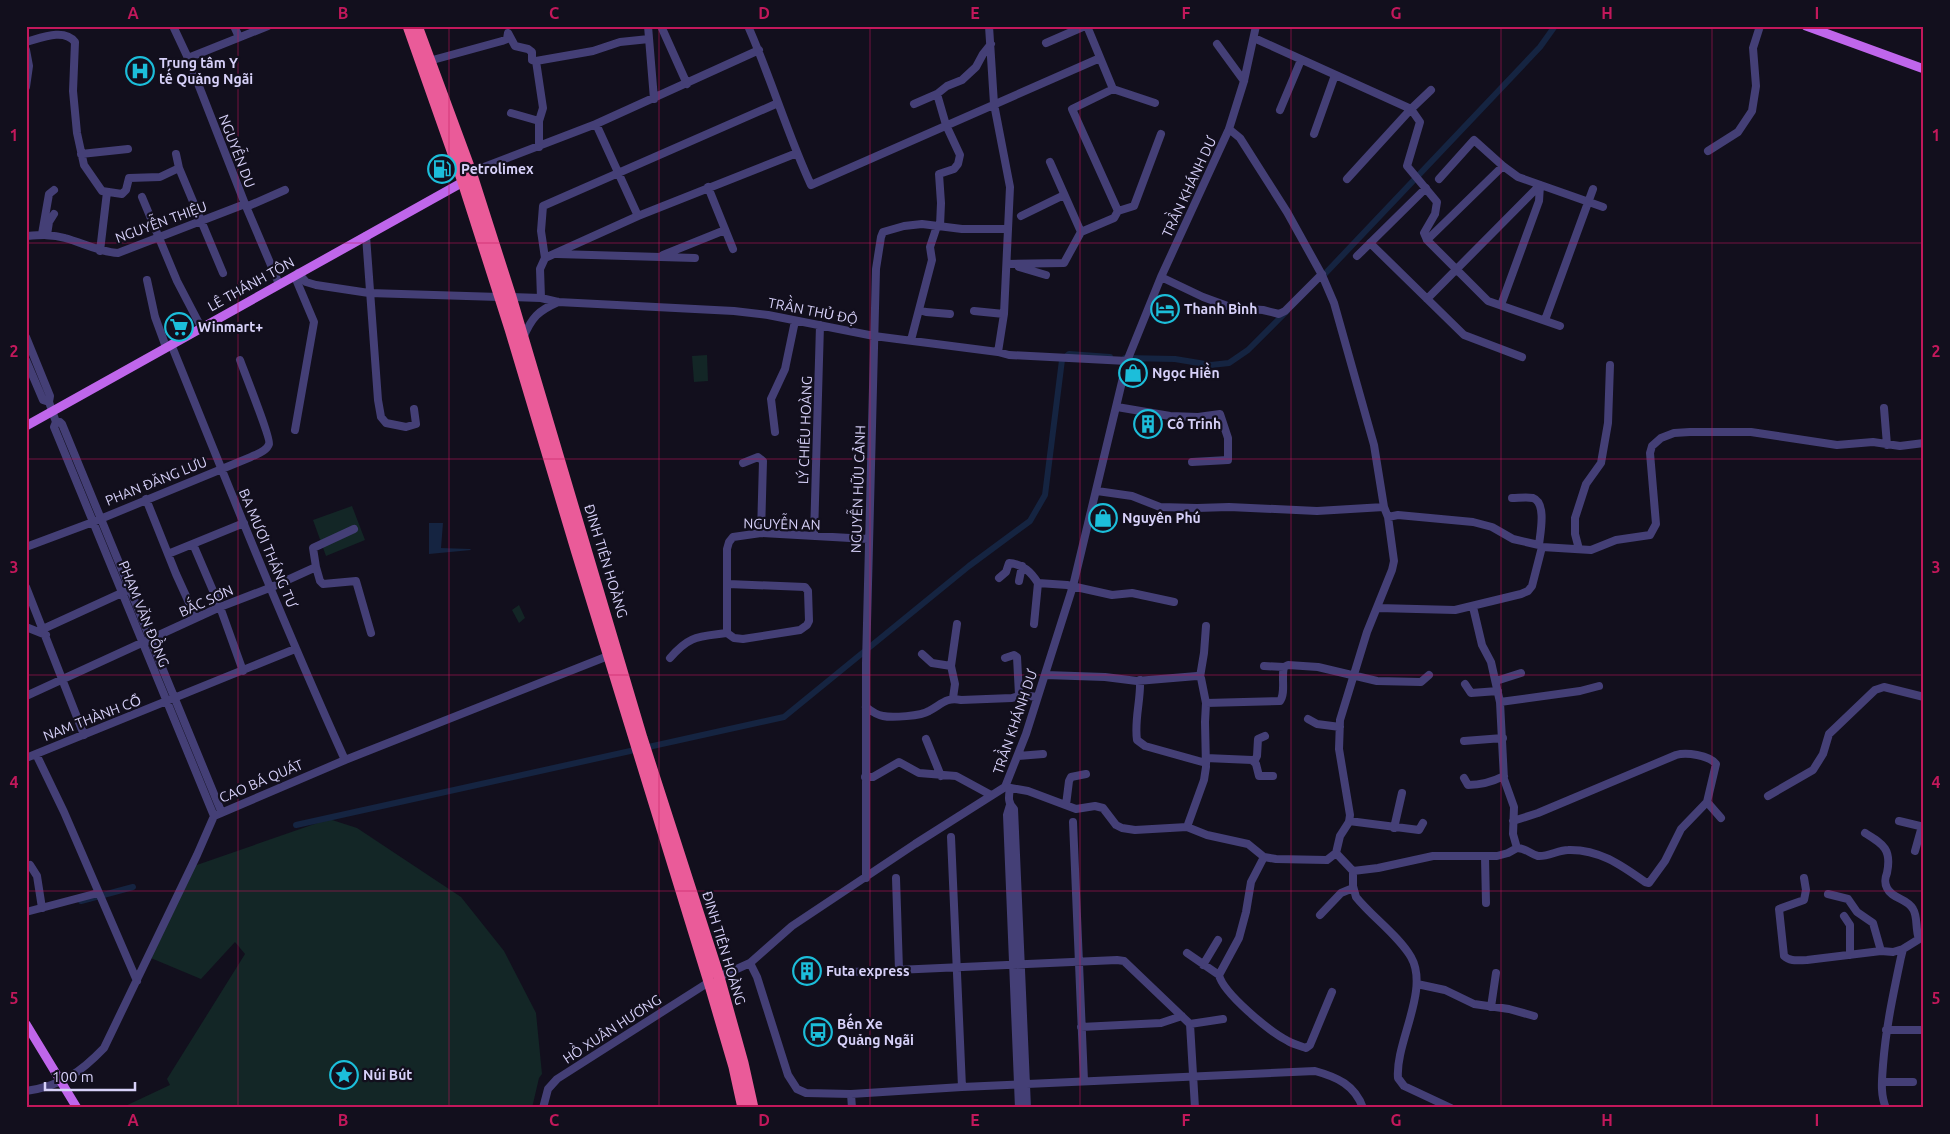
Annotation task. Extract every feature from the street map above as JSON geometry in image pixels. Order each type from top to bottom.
[{"type":"highway","name":"ĐINH TIÊN HOÀNG","points":[[408,26],[505,297],[523,338],[608,656],[645,759],[714,980],[743,1063],[752,1108]]},
{"type":"highway","name":"ĐINH TIÊN HOÀNG","points":[[417,26],[471,172],[505,297],[638,739]]},
{"type":"highway","points":[[463,182],[471,172]]},
{"type":"highway","name":"ĐINH TIÊN HOÀNG","points":[[714,980],[743,1108]]},
{"type":"main road","points":[[1806,26],[1924,69]]},
{"type":"main road","name":"LÊ THÁNH TÔN","points":[[26,426],[463,182]]},
{"type":"main road","points":[[26,1024],[77,1108]]},
{"type":"street","name":"NGUYỄN DU","points":[[173,26],[188,58],[245,205],[279,284]]},
{"type":"street","points":[[234,26],[239,37]]},
{"type":"street","points":[[188,58],[268,26]]},
{"type":"street","points":[[648,26],[654,99]]},
{"type":"street","points":[[661,26],[687,84]]},
{"type":"street","points":[[748,26],[759,50],[796,153],[811,185],[1100,58]]},
{"type":"street","points":[[989,26],[994,104],[1010,187],[1004,314],[998,352]]},
{"type":"street","points":[[1046,44],[1086,26],[1114,89]]},
{"type":"street","name":"TRẦN KHÁNH DƯ","points":[[714,980],[750,964],[792,926],[991,795],[1007,787],[1045,675],[1072,586],[1097,491],[1128,358],[1161,277],[1229,129],[1244,81],[1256,26]]},
{"type":"street","points":[[1708,151],[1738,132],[1752,111],[1756,86],[1753,48],[1760,26]]},
{"type":"street","points":[[429,61],[502,41],[507,39],[508,30]]},
{"type":"street","points":[[508,30],[515,46],[528,49],[532,52],[532,60],[536,61],[543,108],[539,121],[539,147]]},
{"type":"street","points":[[26,42],[62,34],[70,36],[75,42],[73,91],[76,133],[84,165],[92,175],[98,188],[117,194],[124,193],[129,178],[160,177],[179,168]]},
{"type":"street","points":[[1254,38],[1411,109],[1420,122],[1407,166],[1437,202],[1434,214],[1424,233],[1427,240],[1488,301],[1560,326]]},
{"type":"street","points":[[536,61],[593,50],[620,42],[649,39]]},
{"type":"street","points":[[914,104],[962,80],[976,67],[982,54],[991,44]]},
{"type":"street","points":[[1217,44],[1244,81]]},
{"type":"street","points":[[26,50],[29,66],[26,87]]},
{"type":"street","points":[[471,172],[596,124],[759,50]]},
{"type":"street","points":[[1280,110],[1301,60]]},
{"type":"street","points":[[1314,134],[1335,75]]},
{"type":"street","points":[[1118,211],[1072,109],[1114,89],[1155,103]]},
{"type":"street","points":[[1347,179],[1411,109],[1431,90]]},
{"type":"street","points":[[911,340],[932,260],[930,247],[938,226],[941,203],[938,174],[954,169],[958,164],[960,155],[946,126],[937,94]]},
{"type":"street","points":[[540,298],[540,269],[545,258],[541,231],[543,206],[778,103]]},
{"type":"street","points":[[511,114],[539,121]]},
{"type":"street","points":[[596,124],[638,216]]},
{"type":"street","points":[[1229,129],[1240,138],[1265,176],[1323,276],[1334,303],[1372,436],[1384,507],[1388,517],[1394,561],[1378,608],[1367,632],[1340,720],[1339,749],[1350,815],[1349,821],[1340,836],[1336,854],[1328,860]]},
{"type":"street","points":[[1007,264],[1064,263],[1081,232],[1114,218],[1118,211],[1134,206],[1161,134]]},
{"type":"street","points":[[1439,179],[1474,140],[1518,177],[1603,208]]},
{"type":"street","points":[[81,154],[128,149]]},
{"type":"street","points":[[545,258],[638,216],[796,153]]},
{"type":"street","points":[[176,154],[179,168],[200,222],[223,273]]},
{"type":"street","points":[[1050,162],[1081,232]]},
{"type":"street","points":[[1427,240],[1503,166]]},
{"type":"street","points":[[1427,299],[1540,185]]},
{"type":"street","points":[[1501,306],[1539,201],[1540,185]]},
{"type":"street","points":[[708,187],[733,249]]},
{"type":"street","points":[[1356,256],[1426,188]]},
{"type":"street","points":[[1545,320],[1593,189]]},
{"type":"street","points":[[44,235],[48,194],[54,190]]},
{"type":"street","name":"NGUYỄN THIỆU","points":[[26,236],[44,235],[64,238],[100,251],[118,253],[285,190]]},
{"type":"street","points":[[100,251],[107,192]]},
{"type":"street","points":[[1021,216],[1064,195]]},
{"type":"street","points":[[142,197],[176,281],[201,328]]},
{"type":"street","points":[[44,235],[54,214]]},
{"type":"street","name":"NGUYỄN HỮU CẢNH","points":[[866,707],[868,539],[876,269],[883,232],[904,226],[922,224],[938,226]]},
{"type":"street","points":[[938,226],[962,229],[1008,229]]},
{"type":"street","points":[[661,256],[725,230]]},
{"type":"street","points":[[366,236],[378,400],[382,417],[386,423],[410,427],[416,424],[414,409]]},
{"type":"street","points":[[588,239],[586,250],[590,256]]},
{"type":"street","points":[[1370,243],[1464,335],[1522,357]]},
{"type":"street","points":[[555,254],[694,258]]},
{"type":"street","points":[[1007,264],[1046,275]]},
{"type":"street","points":[[295,430],[314,322],[296,275]]},
{"type":"street","name":"TRẦN THỦ ĐỘ","points":[[296,275],[306,282],[316,285],[369,294],[540,298],[558,302],[734,310],[874,336],[1009,355],[1128,358]]},
{"type":"street","points":[[1161,277],[1203,297],[1233,308],[1263,310],[1279,314],[1285,311],[1323,276]]},
{"type":"street","name":"BA MƯƠI THÁNG TƯ","points":[[146,280],[155,317],[272,588],[295,649],[345,760]]},
{"type":"street","points":[[523,338],[533,317],[546,307],[558,302]]},
{"type":"street","points":[[919,310],[950,314]]},
{"type":"street","points":[[974,311],[1004,314]]},
{"type":"street","points":[[775,432],[771,400],[785,369],[795,322]]},
{"type":"street","name":"LÝ CHIÊU HOÀNG","points":[[814,536],[820,325]]},
{"type":"street","name":"PHẠM VĂN ĐỒNG","points":[[26,337],[50,396],[49,402],[56,422],[54,427],[166,702],[190,758],[217,813]]},
{"type":"street","name":"PHẠM VĂN ĐỒNG","points":[[26,360],[43,400],[49,402]]},
{"type":"street","name":"PHAN ĐĂNG LƯU","points":[[26,547],[93,522],[266,449],[270,443],[267,429],[240,360]]},
{"type":"street","points":[[1579,549],[1575,534],[1575,518],[1586,484],[1601,464],[1608,423],[1610,365]]},
{"type":"street","points":[[1117,407],[1170,416],[1220,414],[1228,438],[1228,460],[1192,462]]},
{"type":"street","points":[[1884,408],[1887,445]]},
{"type":"street","name":"PHẠM VĂN ĐỒNG","points":[[56,422],[62,424],[176,699],[198,755],[217,813]]},
{"type":"street","points":[[1388,517],[1398,515],[1473,522],[1492,527],[1513,539],[1540,546],[1591,550],[1616,540],[1650,535],[1653,532],[1656,524],[1650,453],[1656,443],[1668,435],[1690,432],[1734,431],[1837,445],[1873,442],[1900,446],[1924,443]]},
{"type":"street","points":[[742,463],[759,457],[763,461],[761,533]]},
{"type":"street","points":[[1097,491],[1132,496],[1160,507],[1229,507],[1317,512],[1384,507]]},
{"type":"street","points":[[1378,608],[1442,611],[1473,607],[1528,591],[1535,577],[1542,516],[1539,503],[1533,498],[1512,498]]},
{"type":"street","points":[[146,499],[196,618]]},
{"type":"street","points":[[168,554],[244,523]]},
{"type":"street","points":[[354,529],[313,548],[320,581],[323,584],[356,581],[371,633]]},
{"type":"street","name":"NGUYỄN AN","points":[[727,632],[727,549],[729,542],[735,536],[761,533],[868,539]]},
{"type":"street","points":[[192,544],[220,607],[243,671]]},
{"type":"street","points":[[999,578],[1006,572],[1009,563],[1022,566],[1032,573],[1038,583],[1034,624]]},
{"type":"street","name":"BẮC SƠN","points":[[142,644],[220,607],[272,588],[316,566]]},
{"type":"street","points":[[1019,581],[1022,566]]},
{"type":"street","points":[[1038,583],[1072,586],[1112,595],[1132,593],[1174,602]]},
{"type":"street","points":[[670,658],[684,643],[692,638],[727,632],[734,638],[743,639],[800,630],[807,625],[809,616],[808,591],[805,586],[728,584]]},
{"type":"street","points":[[26,587],[29,602],[45,632],[84,736]]},
{"type":"street","points":[[26,627],[45,632],[130,589]]},
{"type":"street","points":[[1473,607],[1482,645],[1490,662],[1498,691],[1503,738],[1504,776],[1514,807],[1513,834],[1517,848]]},
{"type":"street","points":[[953,698],[956,684],[950,666],[956,624]]},
{"type":"street","points":[[1187,827],[1204,780],[1206,761],[1206,704],[1203,682],[1200,677],[1206,626]]},
{"type":"street","points":[[26,696],[142,644]]},
{"type":"street","points":[[176,699],[295,649]]},
{"type":"street","points":[[922,654],[932,663],[950,666]]},
{"type":"street","points":[[1005,658],[1014,655],[1017,657],[1019,696]]},
{"type":"street","name":"CAO BÁ QUÁT","points":[[26,1091],[62,1082],[81,1070],[104,1048],[217,813],[608,656]]},
{"type":"street","points":[[1264,666],[1318,667],[1377,681],[1417,683],[1424,681],[1429,675]]},
{"type":"street","points":[[1206,704],[1280,701],[1282,697],[1284,667]]},
{"type":"street","points":[[1496,681],[1521,673]]},
{"type":"street","points":[[1045,675],[1140,680],[1200,677]]},
{"type":"street","points":[[1140,680],[1141,692],[1138,701],[1137,740],[1145,746],[1206,761],[1254,762]]},
{"type":"street","points":[[1465,684],[1472,693],[1498,691]]},
{"type":"street","points":[[1500,702],[1580,692],[1599,686]]},
{"type":"street","points":[[1768,796],[1813,770],[1823,754],[1829,734],[1875,690],[1884,687],[1924,697]]},
{"type":"street","points":[[866,878],[866,707],[885,717],[922,714],[953,698],[961,700],[1019,696],[1037,697]]},
{"type":"street","name":"NAM THÀNH CỔ","points":[[26,758],[176,699]]},
{"type":"street","points":[[1308,719],[1318,724],[1340,727]]},
{"type":"street","points":[[1266,736],[1258,739],[1257,756],[1254,762],[1259,776],[1273,776]]},
{"type":"street","points":[[1464,741],[1503,738]]},
{"type":"street","points":[[926,739],[941,776]]},
{"type":"street","points":[[1353,871],[1378,868],[1433,856],[1485,857],[1523,848],[1539,856],[1566,850],[1604,855],[1619,863],[1645,882],[1649,882],[1665,861],[1681,829],[1707,802],[1715,762],[1689,753],[1680,754],[1629,773],[1538,814],[1513,821]]},
{"type":"street","points":[[36,754],[64,812],[137,981]]},
{"type":"street","points":[[1018,756],[1043,754]]},
{"type":"street","points":[[190,758],[198,755]]},
{"type":"street","points":[[865,777],[872,777],[900,762],[919,773],[956,776],[991,795]]},
{"type":"street","points":[[1066,805],[1069,781],[1072,777],[1086,774]]},
{"type":"street","points":[[1464,778],[1468,785],[1475,785],[1491,782],[1504,776]]},
{"type":"street","points":[[1027,1108],[1022,1084],[1012,965],[1007,815],[1010,805],[1007,787],[1028,791],[1076,809],[1095,806],[1102,808],[1116,825],[1135,830],[1187,827],[1207,835],[1248,844],[1264,857],[1343,861]]},
{"type":"street","points":[[1394,828],[1402,793]]},
{"type":"street","points":[[1707,802],[1721,818]]},
{"type":"street","points":[[1010,805],[1014,809],[1021,964],[1022,1084],[1020,1108]]},
{"type":"street","points":[[1349,821],[1419,830],[1423,823]]},
{"type":"street","points":[[1899,821],[1923,827],[1916,851]]},
{"type":"street","points":[[1073,822],[1084,1081]]},
{"type":"street","points":[[1804,878],[1806,890],[1804,900],[1779,909],[1785,957],[1790,960],[1807,960],[1881,951],[1893,952],[1903,949],[1922,938],[1916,930],[1916,918],[1913,909],[1908,902],[1893,895],[1886,887],[1885,877],[1889,860],[1887,851],[1880,842],[1865,833]]},
{"type":"street","points":[[951,837],[962,1086]]},
{"type":"street","points":[[1336,854],[1353,871],[1354,894],[1412,958],[1417,984],[1400,1056],[1398,1078],[1404,1086],[1451,1108]]},
{"type":"street","points":[[1218,975],[1239,938],[1251,882],[1264,857]]},
{"type":"street","points":[[1485,857],[1486,903]]},
{"type":"street","points":[[30,865],[37,876],[42,908]]},
{"type":"street","points":[[896,878],[899,970]]},
{"type":"street","points":[[1320,915],[1341,894],[1353,888]]},
{"type":"street","points":[[1828,894],[1848,899],[1857,912],[1873,923],[1881,951]]},
{"type":"street","points":[[26,912],[99,896]]},
{"type":"street","points":[[1844,916],[1850,925],[1850,955]]},
{"type":"street","points":[[1203,965],[1218,940]]},
{"type":"street","points":[[1886,1108],[1883,1101],[1882,1082],[1886,1030],[1903,949]]},
{"type":"street","points":[[1187,953],[1218,975],[1220,981],[1261,1022],[1287,1041],[1306,1048],[1310,1045],[1332,992]]},
{"type":"street","points":[[852,972],[956,966],[1124,961],[1190,1024],[1195,1108]]},
{"type":"street","points":[[750,964],[758,977],[788,1075],[797,1089],[806,1093],[851,1094],[962,1086],[1316,1072],[1341,1080],[1360,1098],[1363,1108]]},
{"type":"street","points":[[1491,1007],[1496,973]]},
{"type":"street","name":"HỒ XUÂN HƯƠNG","points":[[543,1108],[548,1089],[557,1079],[714,980]]},
{"type":"street","points":[[1417,984],[1439,988],[1474,1004],[1509,1009],[1534,1016]]},
{"type":"street","points":[[1081,1027],[1161,1023],[1182,1016]]},
{"type":"street","points":[[1190,1024],[1223,1020]]},
{"type":"street","points":[[1886,1030],[1924,1030]]},
{"type":"street","points":[[1882,1082],[1913,1082]]},
{"type":"street","points":[[851,1094],[852,1108]]},
{"type":"green space","points":[[707,355],[708,381],[694,382],[692,356]]},
{"type":"green space","points":[[352,506],[365,540],[326,556],[313,520]]},
{"type":"green space","points":[[519,605],[525,618],[519,623],[512,610]]},
{"type":"green space","points":[[329,819],[357,828],[461,897],[504,951],[536,1013],[542,1074],[539,1078],[532,1108],[121,1108],[170,1085],[167,1079],[245,954],[235,942],[201,979],[146,956],[191,867]]},
{"type":"water","points":[[429,523],[443,523],[441,548],[471,550],[429,554]]},
{"type":"waterway","points":[[1321,278],[1540,47],[1555,26]]},
{"type":"waterway","points":[[1125,358],[1175,359],[1211,365],[1229,363],[1248,350],[1287,311]]},
{"type":"waterway","points":[[296,825],[784,717],[969,566],[1030,521],[1045,495],[1062,360],[1069,354],[1110,357]]},
{"type":"waterway","points":[[81,901],[133,887]]},
{"type":"place","name":"Trung tâm Y tế Quảng Ngãi","points":[[140,71]]},
{"type":"place","name":"Petrolimex","points":[[442,169]]},
{"type":"place","name":"Thanh Bình","points":[[1165,309]]},
{"type":"place","name":"Winmart+","points":[[179,327]]},
{"type":"place","name":"Ngọc Hiền","points":[[1133,373]]},
{"type":"place","name":"Cô Trinh","points":[[1148,424]]},
{"type":"place","name":"Nguyên Phú","points":[[1103,518]]},
{"type":"place","name":"Futa express","points":[[807,971]]},
{"type":"place","name":"Bến Xe Quảng Ngãi","points":[[818,1032]]},
{"type":"place","name":"Núi Bút","points":[[344,1075]]}]
